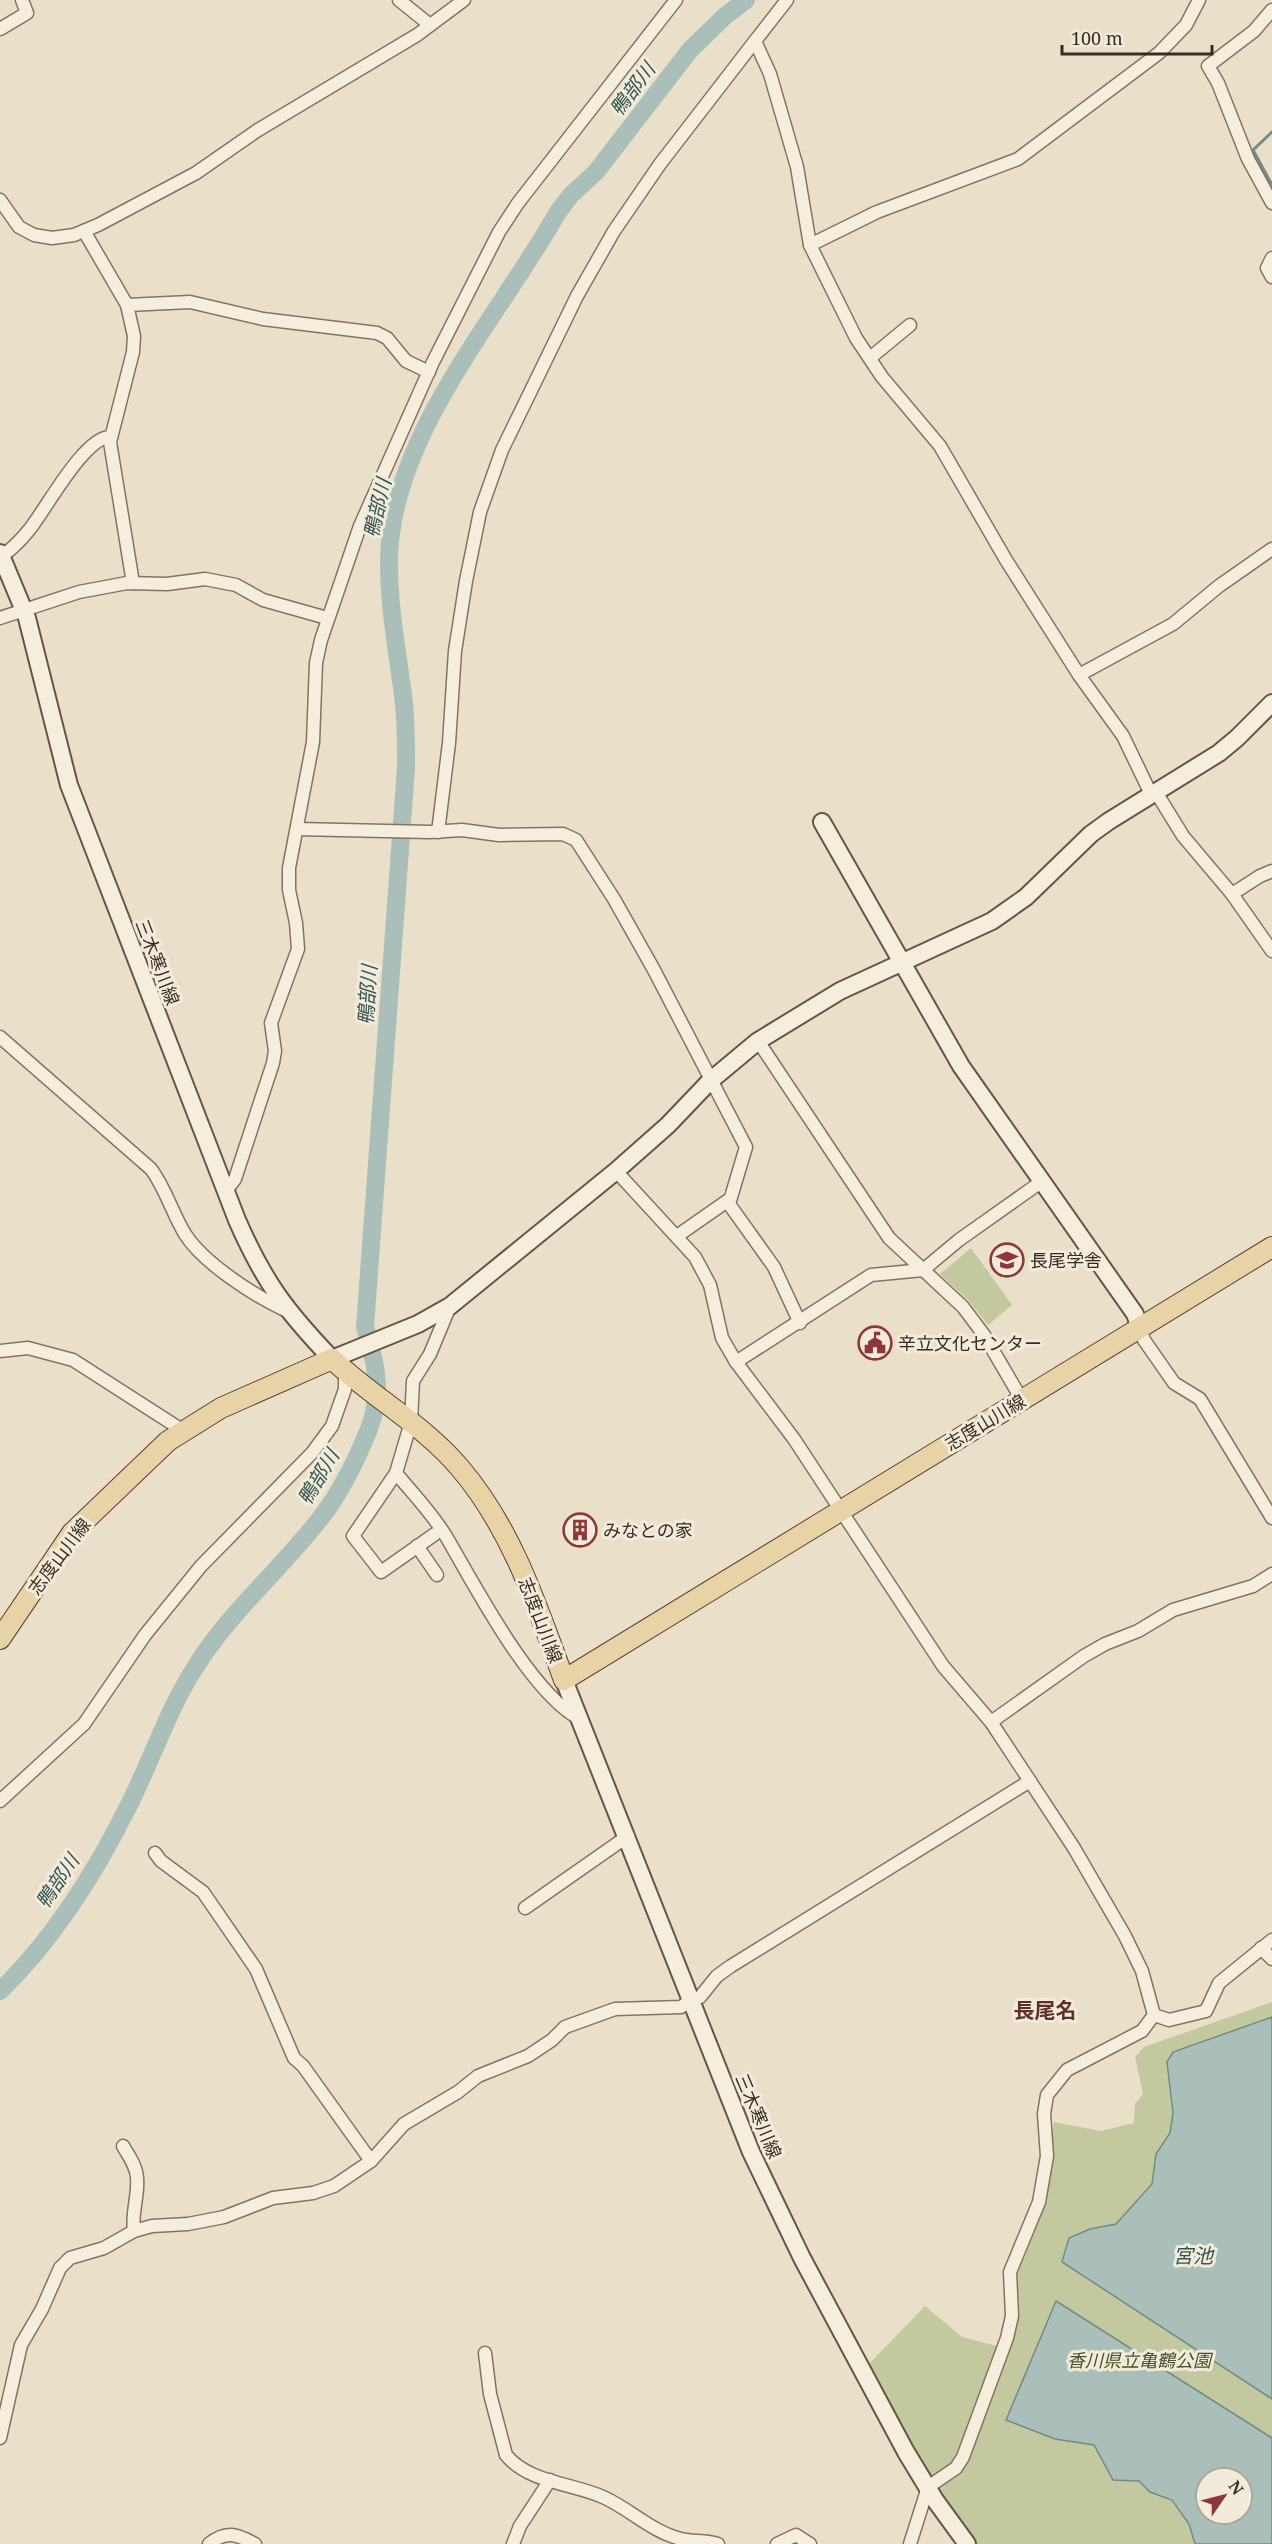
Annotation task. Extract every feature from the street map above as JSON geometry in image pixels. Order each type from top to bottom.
[{"type":"main road","name":"三木寒川線","points":[[1,555],[24,609],[69,785],[253,1257],[287,1311],[342,1368]]},
{"type":"main road","points":[[342,1368],[351,1351],[404,1330],[450,1306],[616,1171],[668,1125],[710,1081],[758,1041],[840,991],[992,921],[1026,897],[1091,834],[1219,753],[1238,738],[1272,702]]},
{"type":"main road","points":[[822,822],[962,1066],[1135,1314],[1140,1328]]},
{"type":"main road","name":"志度山川線","points":[[0,1639],[72,1533],[125,1479],[182,1430],[221,1408],[342,1368],[408,1420],[460,1468],[495,1516],[535,1601],[564,1680],[1272,1247]]},
{"type":"main road","name":"三木寒川線","points":[[564,1680],[628,1836],[751,2152],[797,2249],[906,2452],[967,2544]]},
{"type":"street","points":[[0,29],[27,13],[22,0]]},
{"type":"street","points":[[399,0],[430,25]]},
{"type":"street","points":[[0,200],[19,227],[34,235],[52,238],[84,231],[196,173],[258,130],[417,35],[464,0]]},
{"type":"street","points":[[226,1191],[233,1184],[273,1063],[275,1051],[271,1023],[298,950],[296,923],[289,890],[289,868],[313,742],[317,653],[360,526],[429,372],[499,232],[518,203],[676,0]]},
{"type":"street","points":[[434,832],[449,743],[455,651],[466,581],[480,512],[502,450],[556,338],[614,231],[660,164],[787,0]]},
{"type":"street","points":[[810,245],[827,234],[877,212],[1018,159],[1159,53],[1186,25],[1199,0]]},
{"type":"street","points":[[1272,10],[1254,31],[1208,66],[1218,83],[1248,159],[1272,203]]},
{"type":"street","points":[[755,41],[770,74],[798,167],[810,245],[830,291],[882,377],[940,446],[985,527],[1079,675],[1124,736],[1149,790],[1183,836],[1232,894],[1272,951]]},
{"type":"street","points":[[84,231],[127,305],[134,336],[133,352],[111,437],[111,458],[133,583]]},
{"type":"street","points":[[1272,258],[1267,268],[1272,277]]},
{"type":"street","points":[[127,305],[190,302],[263,319],[377,333],[387,338],[406,361],[429,372]]},
{"type":"street","points":[[870,358],[910,325]]},
{"type":"street","points":[[1,555],[30,529],[77,461],[99,440],[111,437]]},
{"type":"street","points":[[1079,675],[1173,624],[1219,586],[1272,549]]},
{"type":"street","points":[[0,618],[79,592],[133,583],[167,584],[205,579],[236,585],[263,600],[327,618]]},
{"type":"street","points":[[297,829],[434,832],[462,830],[499,835],[562,834],[576,840],[608,889],[654,970],[710,1081],[719,1091],[746,1147],[729,1204],[774,1267],[800,1323]]},
{"type":"street","points":[[1232,894],[1272,871]]},
{"type":"street","points":[[0,1037],[151,1169],[161,1183],[186,1235],[211,1262],[267,1302],[287,1311]]},
{"type":"street","points":[[758,1041],[889,1238],[963,1307],[984,1335],[1022,1400]]},
{"type":"street","points":[[616,1171],[695,1257],[710,1285],[722,1338],[736,1362],[842,1510],[943,1666],[991,1722],[1074,1848],[1125,1936],[1142,1971],[1154,2015]]},
{"type":"street","points":[[736,1362],[800,1323],[871,1275],[923,1270],[959,1240],[1041,1182]]},
{"type":"street","points":[[677,1236],[730,1199]]},
{"type":"street","points":[[435,1534],[381,1572],[353,1536],[396,1473],[408,1420],[413,1381],[430,1354],[450,1306]]},
{"type":"street","points":[[1140,1328],[1144,1340],[1174,1383],[1200,1399],[1272,1518]]},
{"type":"street","points":[[0,1351],[28,1348],[73,1360],[182,1430]]},
{"type":"street","points":[[0,1801],[84,1724],[140,1642],[201,1566],[312,1453],[332,1426],[345,1389],[342,1368]]},
{"type":"street","points":[[396,1473],[442,1530],[474,1588],[539,1682],[567,1712],[580,1719]]},
{"type":"street","points":[[417,1546],[438,1575]]},
{"type":"street","points":[[991,1722],[1084,1656],[1105,1644],[1138,1631],[1173,1610],[1252,1586],[1272,1574]]},
{"type":"street","points":[[0,2438],[21,2345],[42,2309],[60,2268],[70,2258],[104,2248],[134,2231],[152,2226],[188,2224],[224,2217],[273,2198],[313,2193],[334,2186],[371,2161],[404,2124],[458,2092],[478,2076],[528,2056],[575,2021],[615,2009],[681,2007],[700,1997],[717,1976],[731,1966],[1030,1781]]},
{"type":"street","points":[[525,1908],[628,1836]]},
{"type":"street","points":[[155,1853],[161,1861],[203,1892],[256,1969],[294,2058],[303,2066],[371,2161]]},
{"type":"street","points":[[1154,2015],[1169,2020],[1206,2010],[1219,1983],[1272,1940]]},
{"type":"street","points":[[1261,1948],[1272,1959]]},
{"type":"street","points":[[910,2544],[928,2487],[956,2468],[963,2457],[1007,2338],[1012,2316],[1010,2272],[1039,2202],[1047,2156],[1044,2114],[1047,2095],[1067,2070],[1142,2031],[1154,2015]]},
{"type":"street","points":[[123,2146],[134,2166],[137,2179],[134,2231]]},
{"type":"street","points":[[485,2353],[490,2394],[506,2455],[512,2462],[529,2472],[602,2497],[665,2534],[682,2540],[718,2544]]},
{"type":"street","points":[[513,2544],[520,2526],[550,2480]]},
{"type":"street","points":[[209,2544],[226,2534],[238,2535],[255,2544]]},
{"type":"street","points":[[777,2544],[796,2535],[810,2544]]},
{"type":"green space","points":[[971,1248],[1012,1305],[988,1325],[969,1301],[940,1274]]},
{"type":"green space","name":"香川県立亀鶴公園","points":[[1272,2002],[1272,2544],[972,2544],[937,2489],[867,2366],[925,2306],[962,2337],[997,2346],[1010,2332],[1012,2269],[1041,2206],[1054,2122],[1101,2131],[1134,2123],[1135,2104],[1143,2094],[1135,2057],[1144,2047]]},
{"type":"water","name":"宮池","points":[[1272,2017],[1272,2399],[1062,2262],[1069,2238],[1090,2229],[1116,2224],[1152,2184],[1156,2154],[1170,2133],[1173,2113],[1167,2062],[1173,2052]]},
{"type":"water","points":[[1056,2301],[1272,2438],[1272,2544],[1195,2544],[1189,2524],[1172,2500],[1150,2492],[1139,2481],[1113,2480],[1094,2445],[1055,2439],[1006,2420]]},
{"type":"waterway","name":"鴨部川","points":[[0,1991],[39,1948],[74,1902],[118,1827],[186,1682],[224,1627],[327,1510],[353,1465],[373,1416],[377,1390],[375,1366],[365,1327],[406,768],[405,713],[392,612],[389,559],[398,497],[413,454],[457,370],[558,212],[571,195],[596,172],[690,50],[725,16],[746,0]]},
{"type":"waterway","points":[[1272,132],[1253,150],[1272,185]]},
{"type":"place","name":"長尾学舎","points":[[1007,1260]]},
{"type":"place","name":"辛立文化センター","points":[[875,1343]]},
{"type":"place","name":"みなとの家","points":[[580,1530]]},
{"type":"district","name":"長尾名","points":[[1045,2010]]}]
